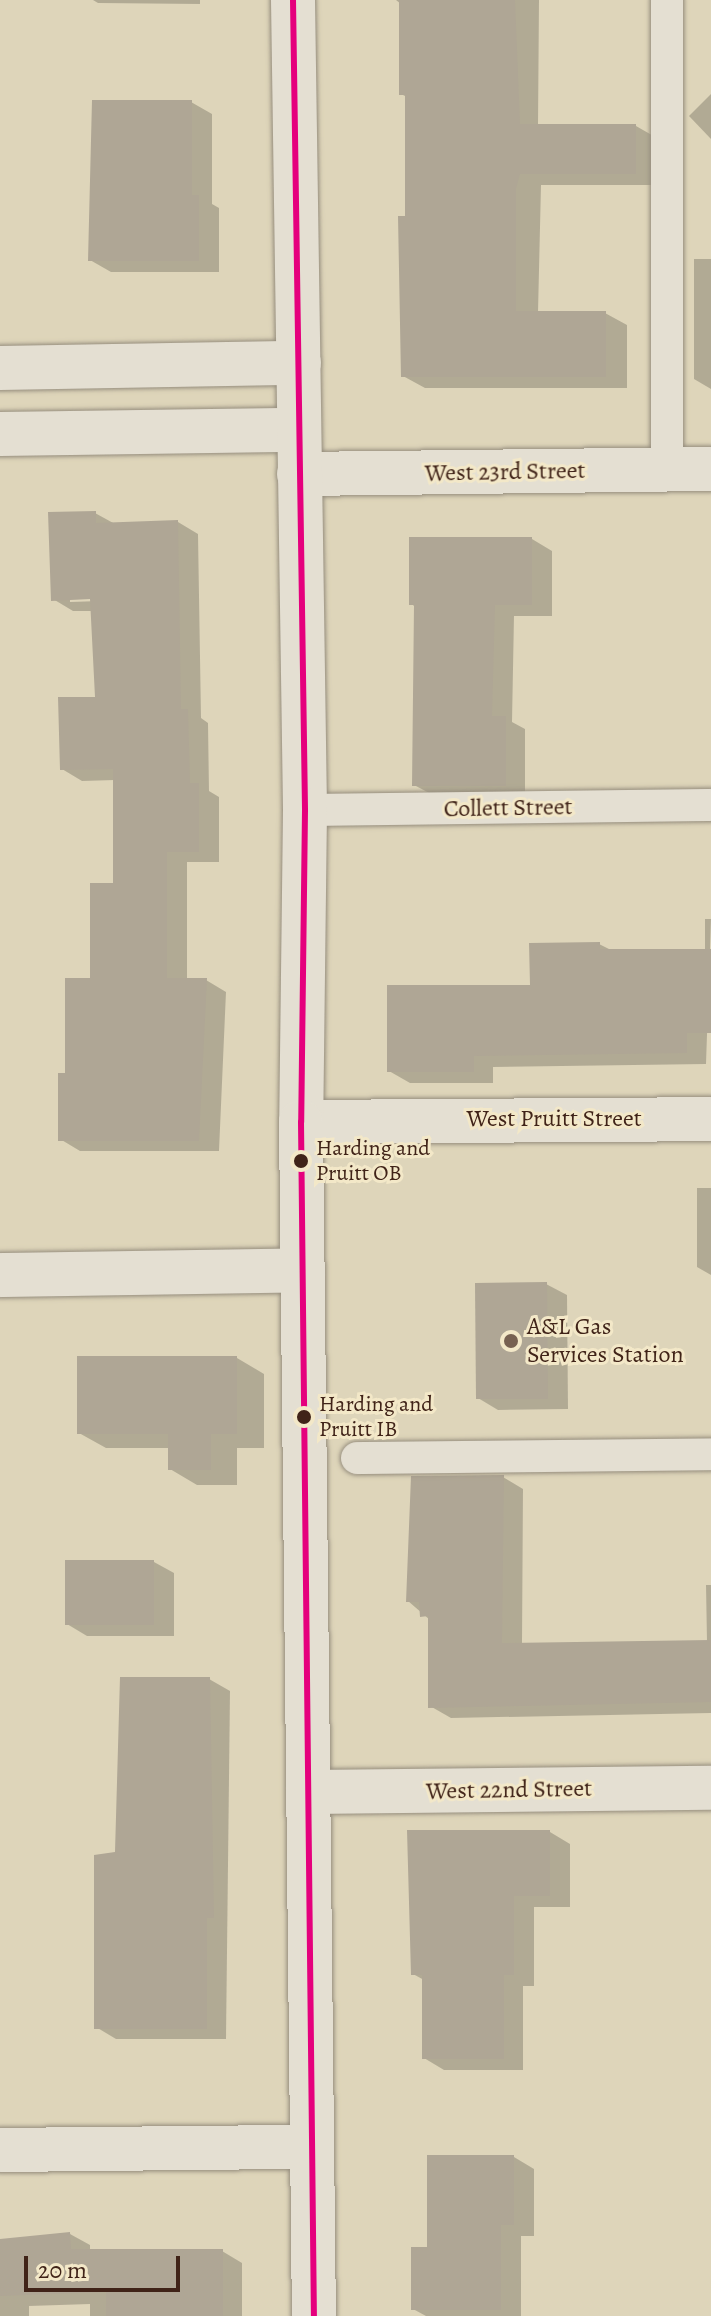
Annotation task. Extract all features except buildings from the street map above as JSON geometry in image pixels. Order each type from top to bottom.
[{"type":"street","points":[[293,0],[305,810],[301,1122],[314,2316]]},
{"type":"street","points":[[0,368],[299,363]]},
{"type":"street","points":[[0,434],[299,430]]},
{"type":"street","name":"West 23rd Street","points":[[299,474],[711,469]]},
{"type":"street","name":"West Pruitt Street","points":[[301,1122],[711,1119]]},
{"type":"street","points":[[0,1275],[303,1270]]},
{"type":"street","name":"West 22nd Street","points":[[308,1792],[711,1788]]},
{"type":"street","points":[[0,2150],[312,2147]]},
{"type":"lane","points":[[667,0],[667,470]]},
{"type":"lane","name":"Collett Street","points":[[305,810],[711,805]]},
{"type":"lane","points":[[357,1458],[711,1454]]},
{"type":"transit line","points":[[293,0],[305,810],[301,1122],[314,2316]]},
{"type":"place","name":"Harding and Pruitt OB","points":[[301,1161]]},
{"type":"place","name":"A&L Gas Services Station","points":[[511,1341]]},
{"type":"place","name":"Harding and Pruitt IB","points":[[304,1417]]}]
